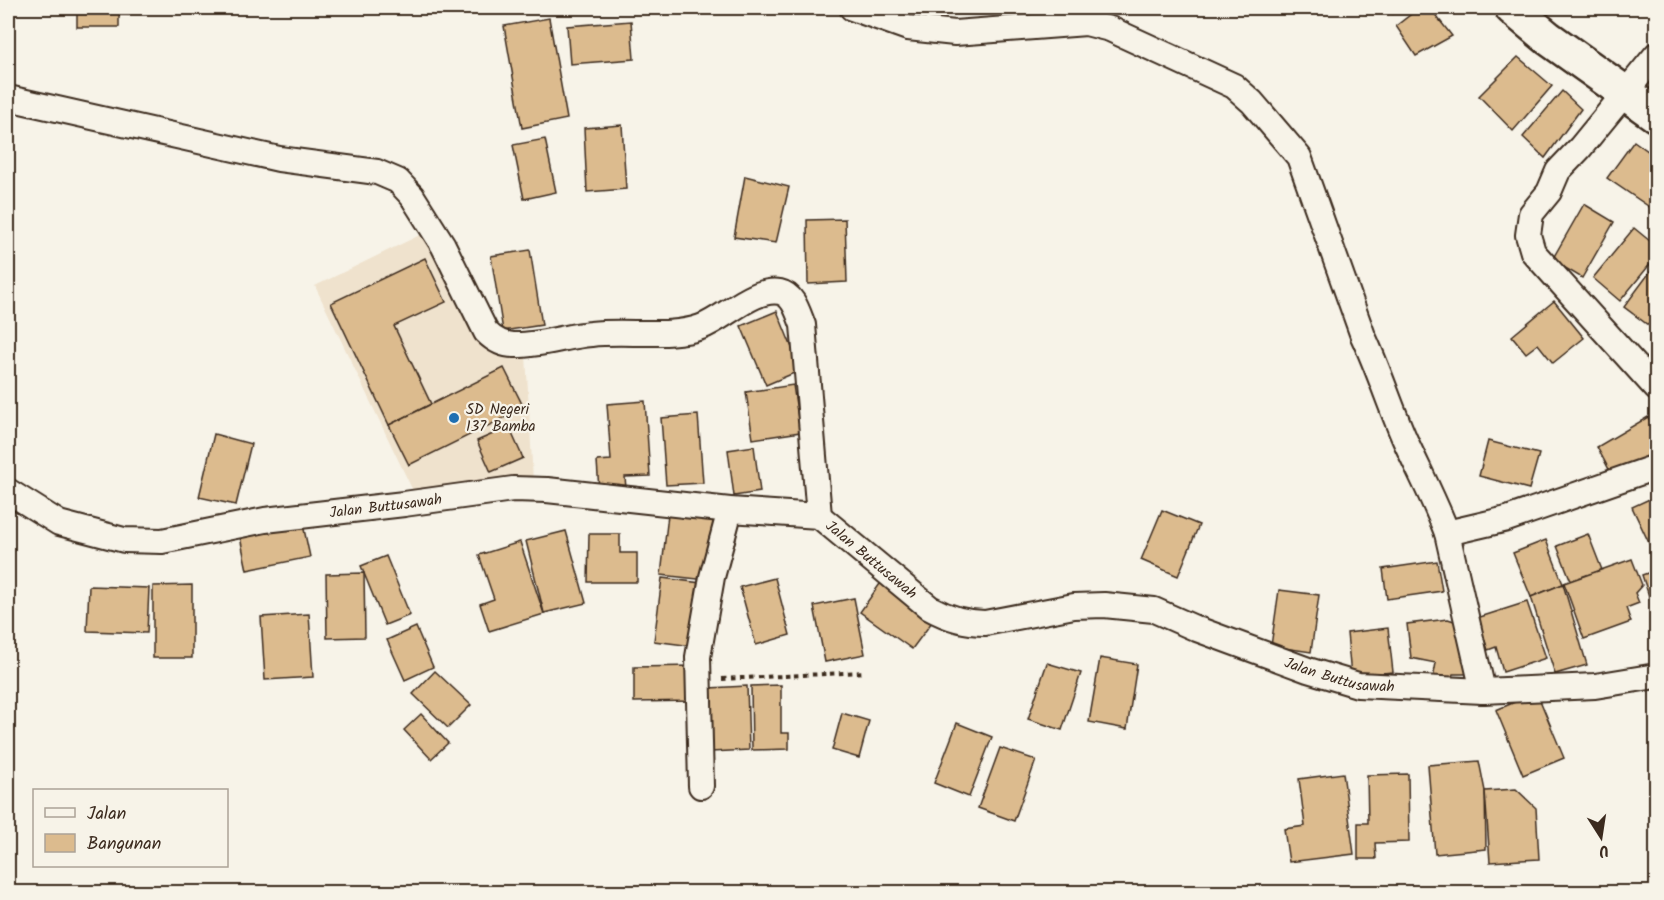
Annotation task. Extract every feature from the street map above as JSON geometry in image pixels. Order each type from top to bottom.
[{"type":"highway","points":[[1512,8],[1548,38],[1656,115]]},
{"type":"street","points":[[852,8],[908,28],[955,33],[1086,23],[1110,29],[1234,86],[1246,97],[1299,157],[1363,336],[1447,533],[1483,691]]},
{"type":"street","points":[[1656,55],[1580,148],[1558,171],[1549,192],[1531,214],[1528,235],[1533,252],[1656,388]]},
{"type":"street","points":[[8,98],[279,159],[377,172],[390,177],[412,196],[443,245],[486,332],[496,341],[511,345],[594,333],[681,332],[702,327],[758,295],[777,292],[787,294],[796,306],[803,325],[819,516]]},
{"type":"street","points":[[1447,533],[1507,519],[1656,467]]},
{"type":"street","name":"Jalan Buttusawah","points":[[8,491],[59,523],[124,540],[162,541],[265,520],[513,489],[547,490],[730,510],[819,516],[930,608],[945,616],[970,623],[985,623],[1074,606],[1104,605],[1154,610],[1197,629],[1308,670],[1358,685],[1483,691],[1596,686],[1656,676]]},
{"type":"street","points":[[701,786],[698,657],[712,577],[730,510]]},
{"type":"path","points":[[699,680],[865,672]]},
{"type":"shaded area","name":"SD Negeri 137 Bamba","points":[[426,232],[486,349],[526,355],[533,481],[414,493],[315,286]]},
{"type":"building","points":[[77,8],[129,8],[129,15],[119,15],[119,27],[77,27]]},
{"type":"building","points":[[1387,8],[1399,8],[1393,14]]},
{"type":"building","points":[[1419,8],[1430,8],[1452,36],[1416,56],[1396,26]]},
{"type":"building","points":[[549,18],[567,119],[522,128],[504,26]]},
{"type":"building","points":[[631,21],[634,59],[570,64],[567,26]]},
{"type":"building","points":[[1518,57],[1552,86],[1513,131],[1479,96]]},
{"type":"building","points":[[1562,91],[1581,109],[1545,158],[1523,137]]},
{"type":"building","points":[[622,125],[626,189],[587,192],[584,128]]},
{"type":"building","points":[[545,139],[556,192],[524,199],[513,145]]},
{"type":"building","points":[[1634,141],[1656,157],[1656,201],[1651,208],[1607,178]]},
{"type":"building","points":[[745,176],[789,187],[776,243],[734,237]]},
{"type":"building","points":[[1584,204],[1614,222],[1582,278],[1552,260]]},
{"type":"building","points":[[845,219],[847,282],[808,284],[807,220]]},
{"type":"building","points":[[1634,228],[1656,246],[1656,257],[1620,301],[1593,278]]},
{"type":"building","points":[[530,250],[542,325],[503,331],[491,256]]},
{"type":"building","points":[[425,258],[446,302],[394,326],[431,404],[389,425],[331,303]]},
{"type":"building","points":[[1656,264],[1656,331],[1624,307]]},
{"type":"building","points":[[1554,301],[1584,338],[1553,363],[1538,344],[1526,353],[1512,336]]},
{"type":"building","points":[[777,311],[801,370],[766,385],[741,326]]},
{"type":"building","points":[[504,368],[524,408],[409,465],[389,425]]},
{"type":"building","points":[[793,385],[800,432],[753,439],[746,392]]},
{"type":"building","points":[[645,401],[650,476],[625,477],[626,488],[599,490],[597,461],[611,460],[607,404]]},
{"type":"building","points":[[698,415],[703,483],[666,485],[661,418]]},
{"type":"building","points":[[1648,417],[1656,430],[1656,454],[1611,473],[1597,447]]},
{"type":"building","points":[[509,427],[523,458],[491,472],[477,441]]},
{"type":"building","points":[[214,434],[251,444],[236,505],[199,497]]},
{"type":"building","points":[[1488,441],[1539,454],[1529,489],[1479,476]]},
{"type":"building","points":[[754,446],[760,492],[734,496],[728,450]]},
{"type":"building","points":[[1656,496],[1656,542],[1650,545],[1632,507]]},
{"type":"building","points":[[1162,510],[1199,525],[1178,576],[1141,560]]},
{"type":"building","points":[[668,515],[714,520],[707,580],[661,575]]},
{"type":"building","points":[[302,520],[310,557],[247,570],[239,532]]},
{"type":"building","points":[[566,531],[586,603],[544,613],[526,541]]},
{"type":"building","points":[[589,534],[620,534],[620,553],[637,553],[637,582],[588,582]]},
{"type":"building","points":[[1588,534],[1602,570],[1571,581],[1557,546]]},
{"type":"building","points":[[1546,540],[1563,584],[1531,597],[1513,553]]},
{"type":"building","points":[[520,542],[544,614],[489,631],[480,604],[494,599],[479,555]]},
{"type":"building","points":[[386,556],[410,615],[385,625],[361,566]]},
{"type":"building","points":[[1632,559],[1642,585],[1635,593],[1639,603],[1626,608],[1631,622],[1584,639],[1564,583]]},
{"type":"building","points":[[1437,561],[1442,591],[1387,599],[1383,569]]},
{"type":"building","points":[[1656,570],[1656,617],[1642,575]]},
{"type":"building","points":[[364,573],[365,637],[327,638],[326,574]]},
{"type":"building","points":[[662,578],[701,583],[692,646],[654,641]]},
{"type":"building","points":[[775,578],[790,635],[756,645],[740,587]]},
{"type":"building","points":[[882,581],[935,618],[912,649],[860,612]]},
{"type":"building","points":[[1563,584],[1587,665],[1555,674],[1531,597]]},
{"type":"building","points":[[192,585],[192,658],[153,658],[153,586]]},
{"type":"building","points":[[89,586],[149,588],[147,633],[87,631]]},
{"type":"building","points":[[1279,590],[1319,595],[1311,652],[1271,646]]},
{"type":"building","points":[[854,598],[865,654],[825,662],[814,606]]},
{"type":"building","points":[[1527,602],[1546,658],[1503,672],[1496,647],[1488,650],[1477,618]]},
{"type":"building","points":[[309,614],[313,677],[265,680],[261,617]]},
{"type":"building","points":[[1448,619],[1466,625],[1468,674],[1453,674],[1450,682],[1433,679],[1436,663],[1411,658],[1407,624]]},
{"type":"building","points":[[416,627],[433,667],[405,680],[387,640]]},
{"type":"building","points":[[1388,628],[1393,672],[1351,676],[1347,633]]},
{"type":"building","points":[[1100,658],[1137,664],[1127,729],[1089,722]]},
{"type":"building","points":[[1047,663],[1081,673],[1062,730],[1028,719]]},
{"type":"building","points":[[694,666],[694,701],[634,702],[634,667]]},
{"type":"building","points":[[435,671],[471,705],[448,728],[413,694]]},
{"type":"building","points":[[781,685],[781,733],[789,733],[789,749],[752,750],[751,686]]},
{"type":"building","points":[[747,686],[749,750],[711,752],[709,688]]},
{"type":"building","points":[[1537,693],[1564,758],[1523,775],[1496,710]]},
{"type":"building","points":[[842,713],[869,721],[859,758],[832,750]]},
{"type":"building","points":[[421,714],[448,743],[431,759],[404,730]]},
{"type":"building","points":[[957,723],[992,737],[969,797],[934,783]]},
{"type":"building","points":[[1000,748],[1036,760],[1014,821],[978,808]]},
{"type":"building","points":[[1479,761],[1485,791],[1486,849],[1435,854],[1428,765]]},
{"type":"building","points":[[1343,773],[1354,854],[1289,862],[1284,829],[1305,826],[1299,779]]},
{"type":"building","points":[[1408,774],[1409,842],[1375,843],[1376,859],[1358,859],[1358,823],[1368,823],[1367,775]]},
{"type":"building","points":[[1516,789],[1536,808],[1539,859],[1490,862],[1485,791]]},
{"type":"place","name":"SD Negeri 137 Bamba","points":[[454,418]]}]
